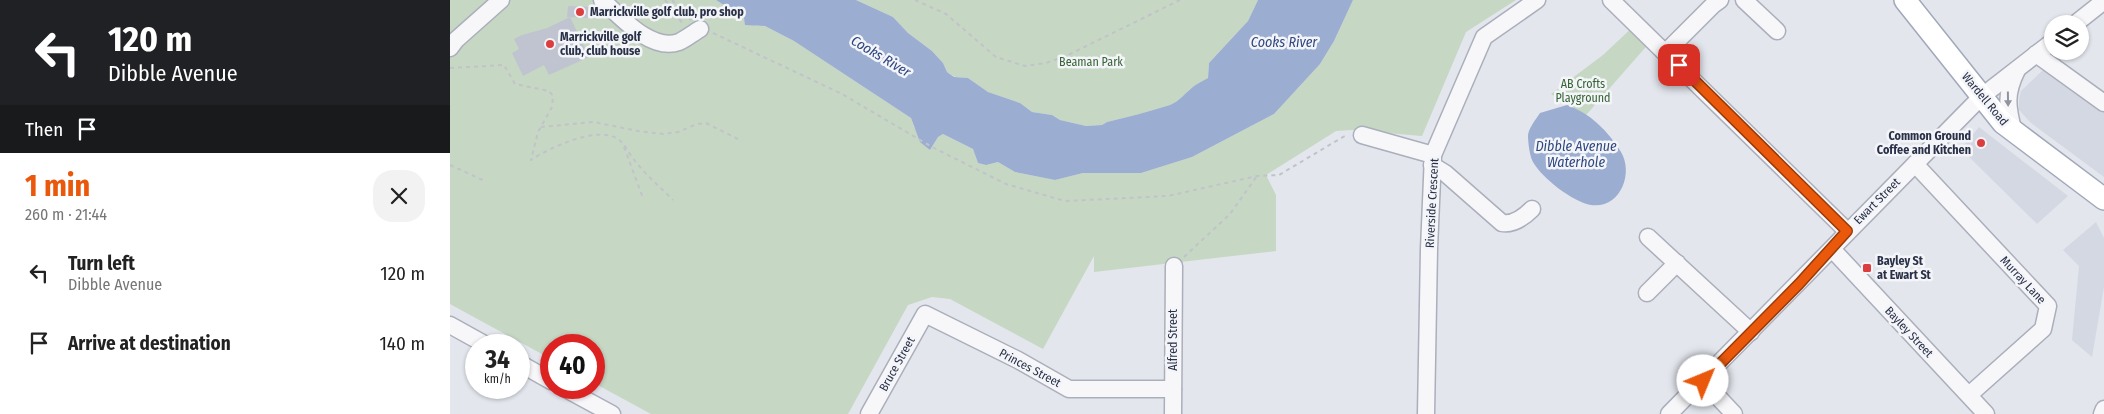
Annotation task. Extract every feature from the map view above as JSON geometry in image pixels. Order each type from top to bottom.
[{"type":"main road","name":"Wardell Road","points":[[1905,0],[1995,114],[2014,132],[2104,199]]},
{"type":"street","points":[[450,48],[456,40],[501,0]]},
{"type":"street","points":[[602,0],[641,35],[653,40],[669,43],[679,42],[696,32]]},
{"type":"street","name":"Riverside Crescent","points":[[1426,414],[1433,160],[1484,37],[1537,0]]},
{"type":"street","points":[[1611,0],[1847,231]]},
{"type":"street","points":[[1666,52],[1720,0]]},
{"type":"street","points":[[1744,0],[1777,30]]},
{"type":"street","points":[[2086,15],[2104,1]]},
{"type":"street","name":"Ewart Street","points":[[1669,414],[1752,332],[1847,231],[1981,97],[2044,48]]},
{"type":"street","points":[[2036,54],[2104,103]]},
{"type":"street","points":[[2014,132],[2008,101],[2008,90],[2018,68]]},
{"type":"street","points":[[1362,135],[1433,160],[1445,173],[1502,222],[1510,224],[1532,209]]},
{"type":"street","name":"Murray Lane","points":[[1915,164],[2048,306],[2043,329],[1969,395]]},
{"type":"street","points":[[1648,237],[1752,332]]},
{"type":"street","name":"Bayley Street","points":[[1832,249],[1986,414]]},
{"type":"street","points":[[1647,293],[1677,263]]},
{"type":"street","name":"Alfred Street","points":[[1173,414],[1174,266]]},
{"type":"street","name":"Princes Street","points":[[925,314],[1018,360],[1069,389],[1173,389]]},
{"type":"street","name":"Bruce Street","points":[[869,414],[925,314]]},
{"type":"street","points":[[450,325],[466,334]]},
{"type":"street","points":[[1703,381],[1734,414]]},
{"type":"street","points":[[584,399],[612,414]]},
{"type":"street","points":[[2102,414],[2104,409]]},
{"type":"path","points":[[665,0],[696,32],[710,31],[842,94],[932,147],[1006,184],[1065,201],[1168,196],[1257,176],[1280,175],[1347,134],[1362,135]]},
{"type":"path","points":[[672,0],[696,32]]},
{"type":"path","points":[[915,0],[946,14],[996,57],[1025,66],[1046,63],[1066,56],[1180,0]]},
{"type":"path","points":[[450,68],[504,64],[515,84],[549,91],[553,96],[552,107],[541,127],[531,160],[544,151],[562,144],[600,135],[613,137],[623,144],[641,169],[673,200]]},
{"type":"path","points":[[541,127],[594,122],[638,132],[663,134],[678,132],[697,124],[706,123],[742,141]]},
{"type":"path","points":[[623,144],[630,168],[643,198]]},
{"type":"path","points":[[450,165],[485,181]]},
{"type":"path","points":[[1174,266],[1230,214],[1257,176]]},
{"type":"shaded area","points":[[2045,68],[2104,111],[2104,177],[2031,123],[2019,110],[2021,91]]},
{"type":"shaded area","points":[[1979,127],[2068,196],[2037,224],[1961,149]]},
{"type":"shaded area","points":[[2096,222],[2104,238],[2104,287],[2092,357],[2072,340],[2079,266],[2063,250]]},
{"type":"green space","points":[[450,0],[716,0],[756,26],[765,26],[794,41],[911,118],[914,127],[930,150],[938,137],[943,134],[973,149],[978,163],[986,165],[998,162],[1015,172],[1055,180],[1083,173],[1141,173],[1192,157],[1274,114],[1320,64],[1334,41],[1353,0],[1516,0],[1466,32],[1422,136],[1351,130],[1336,131],[1266,175],[1276,195],[1276,251],[1094,272],[1094,256],[1043,349],[950,299],[932,297],[908,305],[848,414],[651,414],[605,389],[605,334],[540,334],[540,353],[530,348],[530,334],[505,334],[450,304]]},
{"type":"green space","name":"Beaman Park","points":[[856,0],[1258,0],[1248,21],[1209,63],[1208,78],[1194,86],[1177,101],[1170,105],[1102,125],[1086,126],[1060,120],[1052,115],[1032,112],[1020,103],[988,92],[968,78],[955,77],[947,72],[943,63],[932,51],[908,33],[893,17]]},
{"type":"green space","name":"AB Crofts Playground","points":[[1636,24],[1652,40],[1586,115],[1551,94],[1603,55]]},
{"type":"water","name":"Cooks River","points":[[716,0],[856,0],[893,17],[908,33],[932,51],[943,63],[947,72],[954,77],[968,78],[988,92],[1020,103],[1032,112],[1052,115],[1060,120],[1086,126],[1102,125],[1170,105],[1177,101],[1194,86],[1208,78],[1209,63],[1248,21],[1258,0],[1353,0],[1334,41],[1320,64],[1274,114],[1192,157],[1141,173],[1083,173],[1055,180],[1015,172],[998,162],[986,165],[978,163],[973,149],[943,134],[938,137],[930,150],[920,142],[911,118],[794,41],[765,26],[745,25],[744,18]]},
{"type":"water","name":"Dibble Avenue Waterhole","points":[[1567,105],[1575,108],[1598,124],[1621,152],[1625,161],[1625,179],[1622,188],[1610,202],[1601,205],[1591,205],[1576,199],[1543,175],[1532,160],[1528,136],[1534,121],[1540,113]]},
{"type":"building","name":"Marrickville golf club, pro shop","points":[[568,6],[592,7],[592,18],[567,17]]},
{"type":"building","name":"Marrickville golf club, club house","points":[[570,17],[589,57],[549,75],[544,65],[523,76],[512,53],[519,49],[514,39],[547,28]]},
{"type":"place","name":"Marrickville golf club, pro shop","points":[[580,12]]},
{"type":"place","name":"Marrickville golf club, club house","points":[[550,44]]},
{"type":"place","name":"Common Ground Coffee and Kitchen","points":[[1981,143]]},
{"type":"place","name":"Bayley St at Ewart St","points":[[1867,268]]},
{"type":"route","points":[[1679,65],[1847,231],[1799,284],[1703,381]]}]
